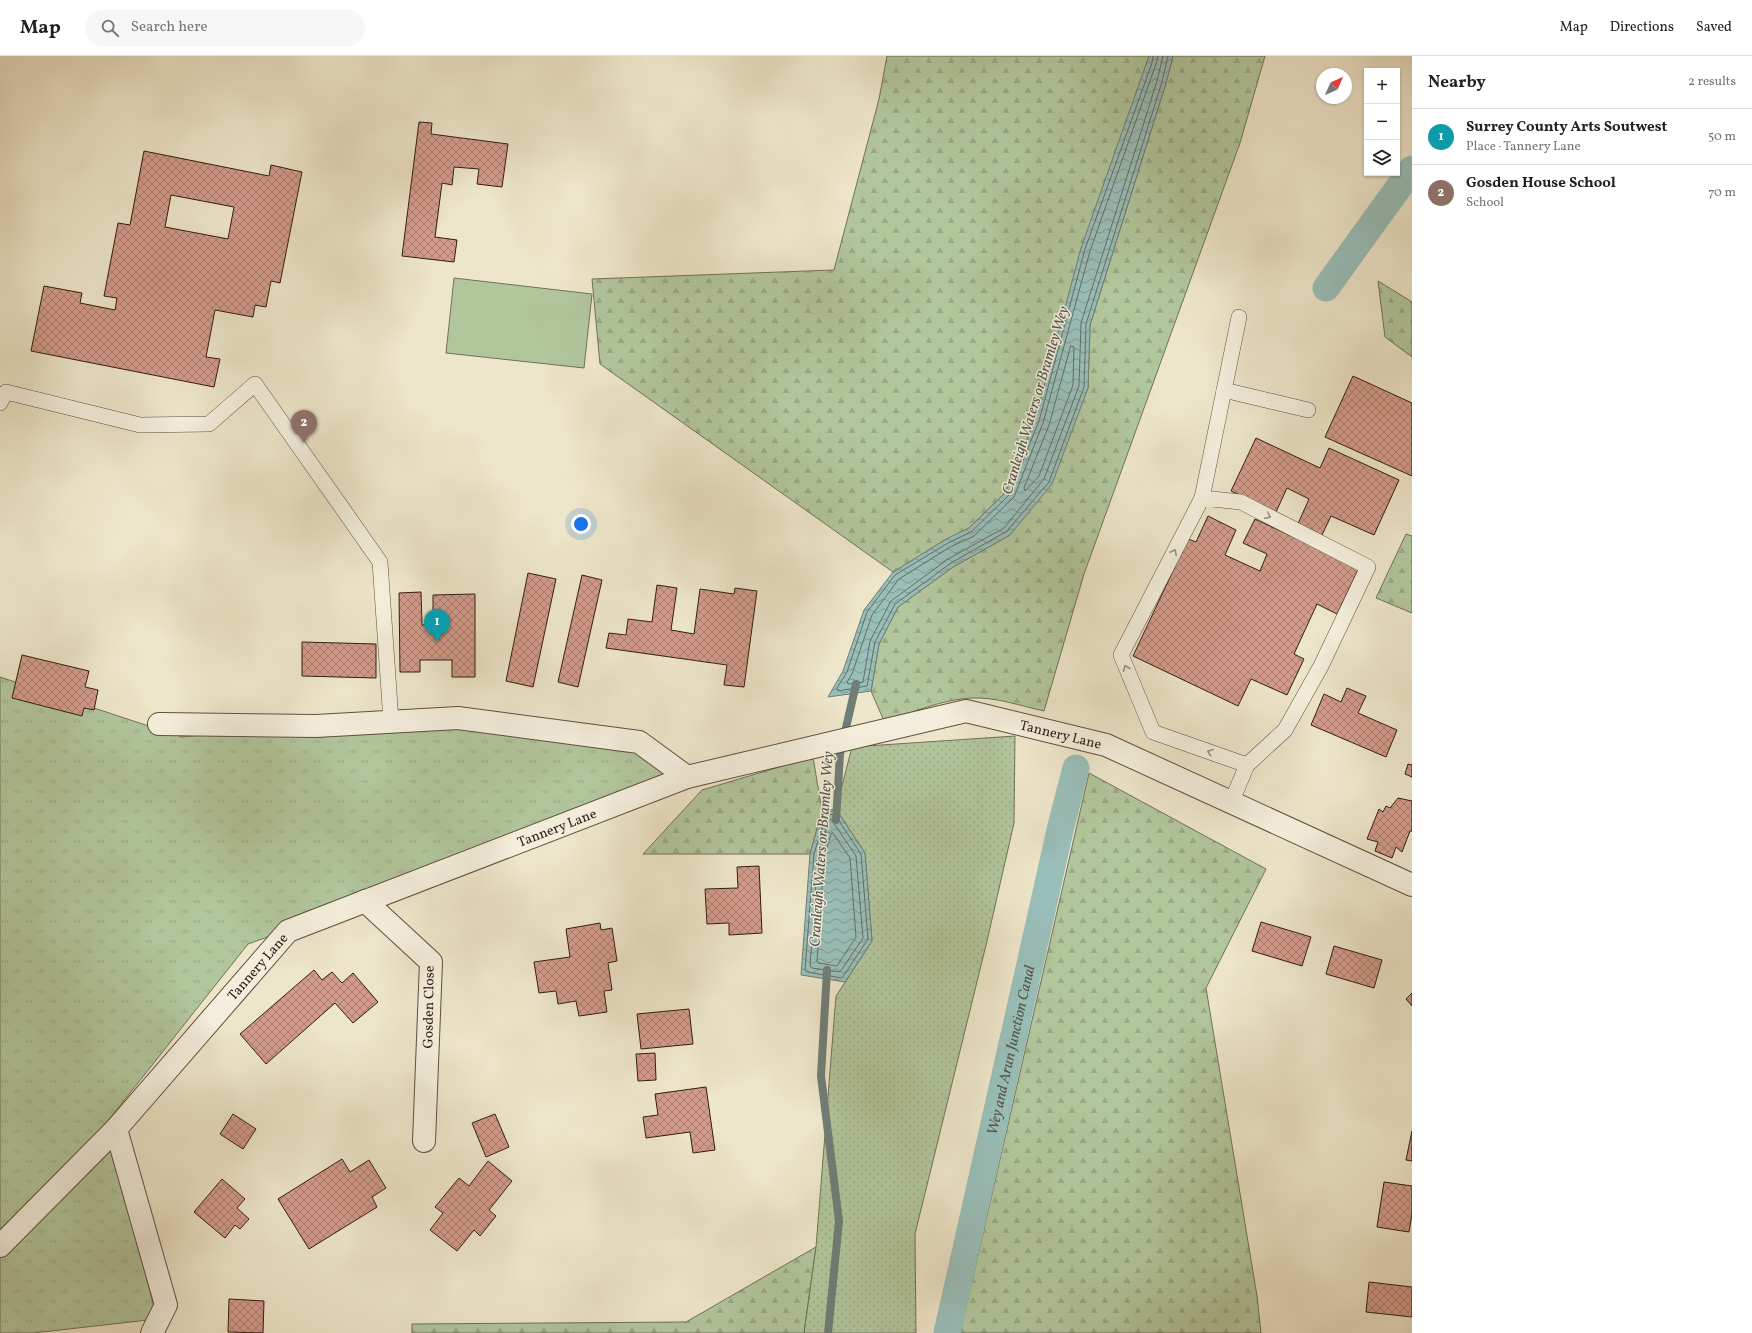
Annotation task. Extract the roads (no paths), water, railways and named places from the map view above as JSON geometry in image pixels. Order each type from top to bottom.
[{"type":"street","name":"Tannery Lane","points":[[0,1246],[116,1129],[288,931],[687,777],[966,711],[1106,745],[1231,804],[1412,885]]},
{"type":"street","points":[[159,724],[316,726],[458,718],[639,742],[687,777]]},
{"type":"street","name":"Gosden Close","points":[[365,901],[431,962],[424,1141]]},
{"type":"street","points":[[116,1129],[166,1305],[152,1333]]},
{"type":"lane","points":[[1239,317],[1202,498],[1121,655],[1153,732],[1246,765]]},
{"type":"lane","points":[[0,403],[6,392],[140,425],[209,424],[256,384],[380,562],[392,721]]},
{"type":"lane","points":[[1224,390],[1308,410]]},
{"type":"lane","points":[[1202,498],[1241,502],[1368,567],[1321,666],[1285,730],[1246,765],[1231,804]]},
{"type":"water","points":[[1149,56],[1173,56],[1166,83],[1090,325],[1088,388],[1052,484],[1010,535],[953,567],[898,607],[879,644],[871,691],[828,697],[843,671],[864,610],[893,572],[946,539],[969,528],[1005,493],[1035,420],[1081,248]]},
{"type":"water","points":[[836,809],[865,853],[872,941],[845,982],[801,975],[810,854],[822,811]]},
{"type":"waterway","name":"Wey and Arun Junction Canal","points":[[1326,288],[1412,169]]},
{"type":"waterway","name":"Cranleigh Waters or Bramley Wey","points":[[836,820],[840,754],[856,684]]},
{"type":"waterway","name":"Wey and Arun Junction Canal","points":[[947,1333],[1061,826],[1076,768]]},
{"type":"waterway","name":"Cranleigh Waters or Bramley Wey","points":[[827,970],[821,1076],[839,1221],[828,1333]]},
{"type":"place","name":"Gosden House School","points":[[304,443]]},
{"type":"place","name":"Surrey County Arts Soutwest","points":[[437,642]]}]
